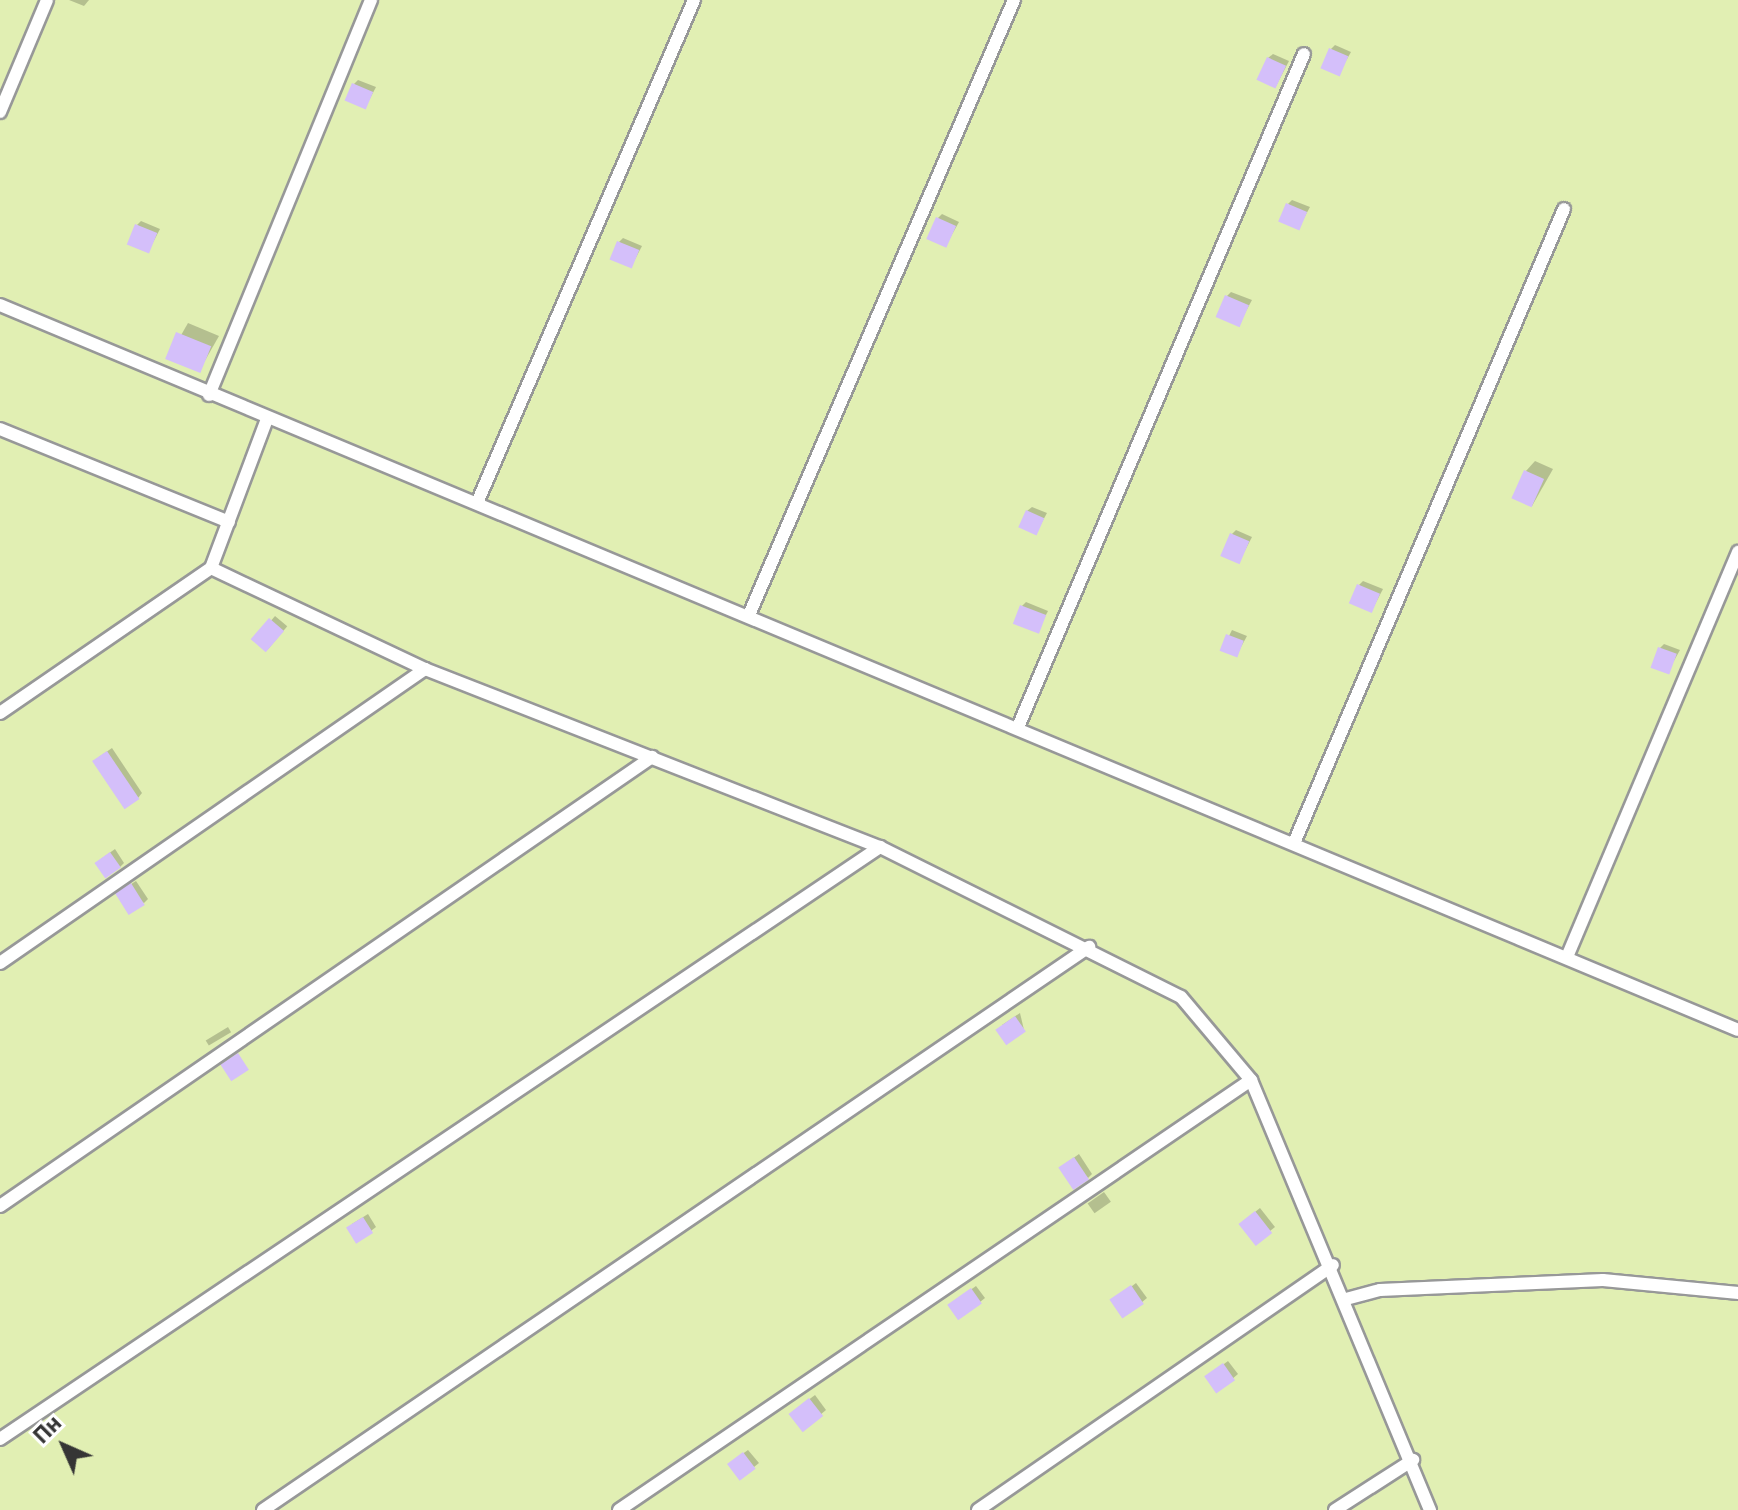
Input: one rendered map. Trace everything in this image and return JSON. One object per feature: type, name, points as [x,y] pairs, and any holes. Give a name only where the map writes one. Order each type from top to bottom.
[{"type":"lane","points":[[0,112],[47,0]]},
{"type":"lane","points":[[209,395],[371,0]]},
{"type":"lane","points":[[477,503],[694,0]]},
{"type":"lane","points":[[749,615],[1014,0]]},
{"type":"lane","points":[[1018,727],[1304,54]]},
{"type":"lane","points":[[1294,843],[1564,209]]},
{"type":"lane","points":[[0,305],[209,395],[749,615],[1738,1030]]},
{"type":"lane","points":[[0,713],[211,568],[267,419]]},
{"type":"lane","points":[[0,429],[229,522]]},
{"type":"lane","points":[[1567,957],[1738,552]]},
{"type":"lane","points":[[211,568],[425,669],[880,847],[1089,947],[1181,997],[1251,1080],[1333,1265],[1413,1460],[1430,1510]]},
{"type":"lane","points":[[0,963],[425,669]]},
{"type":"lane","points":[[0,1206],[652,757]]},
{"type":"lane","points":[[0,1439],[880,847]]},
{"type":"lane","points":[[263,1510],[1089,947]]},
{"type":"lane","points":[[619,1510],[1251,1080]]},
{"type":"lane","points":[[978,1510],[1333,1265]]},
{"type":"lane","points":[[1346,1299],[1380,1290],[1603,1280],[1738,1293]]},
{"type":"lane","points":[[1335,1510],[1413,1460]]},
{"type":"green space","points":[[0,0],[1738,0],[1738,1510],[0,1510]]},
{"type":"building","points":[[1329,48],[1348,56],[1340,76],[1320,68]]},
{"type":"building","points":[[1267,57],[1286,66],[1275,89],[1256,80]]},
{"type":"building","points":[[352,83],[373,92],[366,109],[345,100]]},
{"type":"building","points":[[1286,203],[1307,212],[1299,230],[1278,221]]},
{"type":"building","points":[[936,217],[956,226],[946,248],[926,239]]},
{"type":"building","points":[[135,224],[157,233],[149,253],[127,244]]},
{"type":"building","points":[[617,241],[639,250],[632,269],[610,260]]},
{"type":"building","points":[[1225,295],[1249,305],[1240,327],[1216,317]]},
{"type":"building","points":[[176,332],[211,346],[200,373],[165,359]]},
{"type":"building","points":[[1524,470],[1544,479],[1531,507],[1511,498]]},
{"type":"building","points":[[1026,510],[1044,518],[1037,535],[1018,527]]},
{"type":"building","points":[[1230,533],[1249,541],[1240,564],[1220,556]]},
{"type":"building","points":[[1357,584],[1380,594],[1372,613],[1349,603]]},
{"type":"building","points":[[1020,605],[1046,615],[1039,634],[1013,624]]},
{"type":"building","points":[[269,618],[284,631],[266,652],[251,639]]},
{"type":"building","points":[[1226,634],[1244,641],[1237,658],[1220,651]]},
{"type":"building","points":[[1658,647],[1677,654],[1669,675],[1650,668]]},
{"type":"building","points":[[107,751],[139,799],[125,809],[92,761]]},
{"type":"building","points":[[110,852],[121,868],[105,878],[94,863]]},
{"type":"building","points":[[131,883],[145,905],[129,915],[115,893]]},
{"type":"building","points":[[1015,1016],[1026,1032],[1006,1045],[995,1030]]},
{"type":"building","points":[[238,1053],[249,1070],[231,1081],[220,1064]]},
{"type":"building","points":[[1074,1157],[1089,1179],[1073,1190],[1058,1168]]},
{"type":"building","points":[[1255,1211],[1272,1233],[1256,1246],[1238,1224]]},
{"type":"building","points":[[363,1217],[373,1233],[356,1244],[346,1228]]},
{"type":"building","points":[[1131,1285],[1144,1304],[1122,1319],[1109,1300]]},
{"type":"building","points":[[971,1288],[982,1304],[958,1320],[947,1305]]},
{"type":"building","points":[[1223,1363],[1235,1380],[1216,1393],[1204,1376]]},
{"type":"building","points":[[809,1398],[823,1416],[803,1432],[789,1414]]},
{"type":"building","points":[[743,1452],[756,1469],[740,1481],[727,1464]]}]
